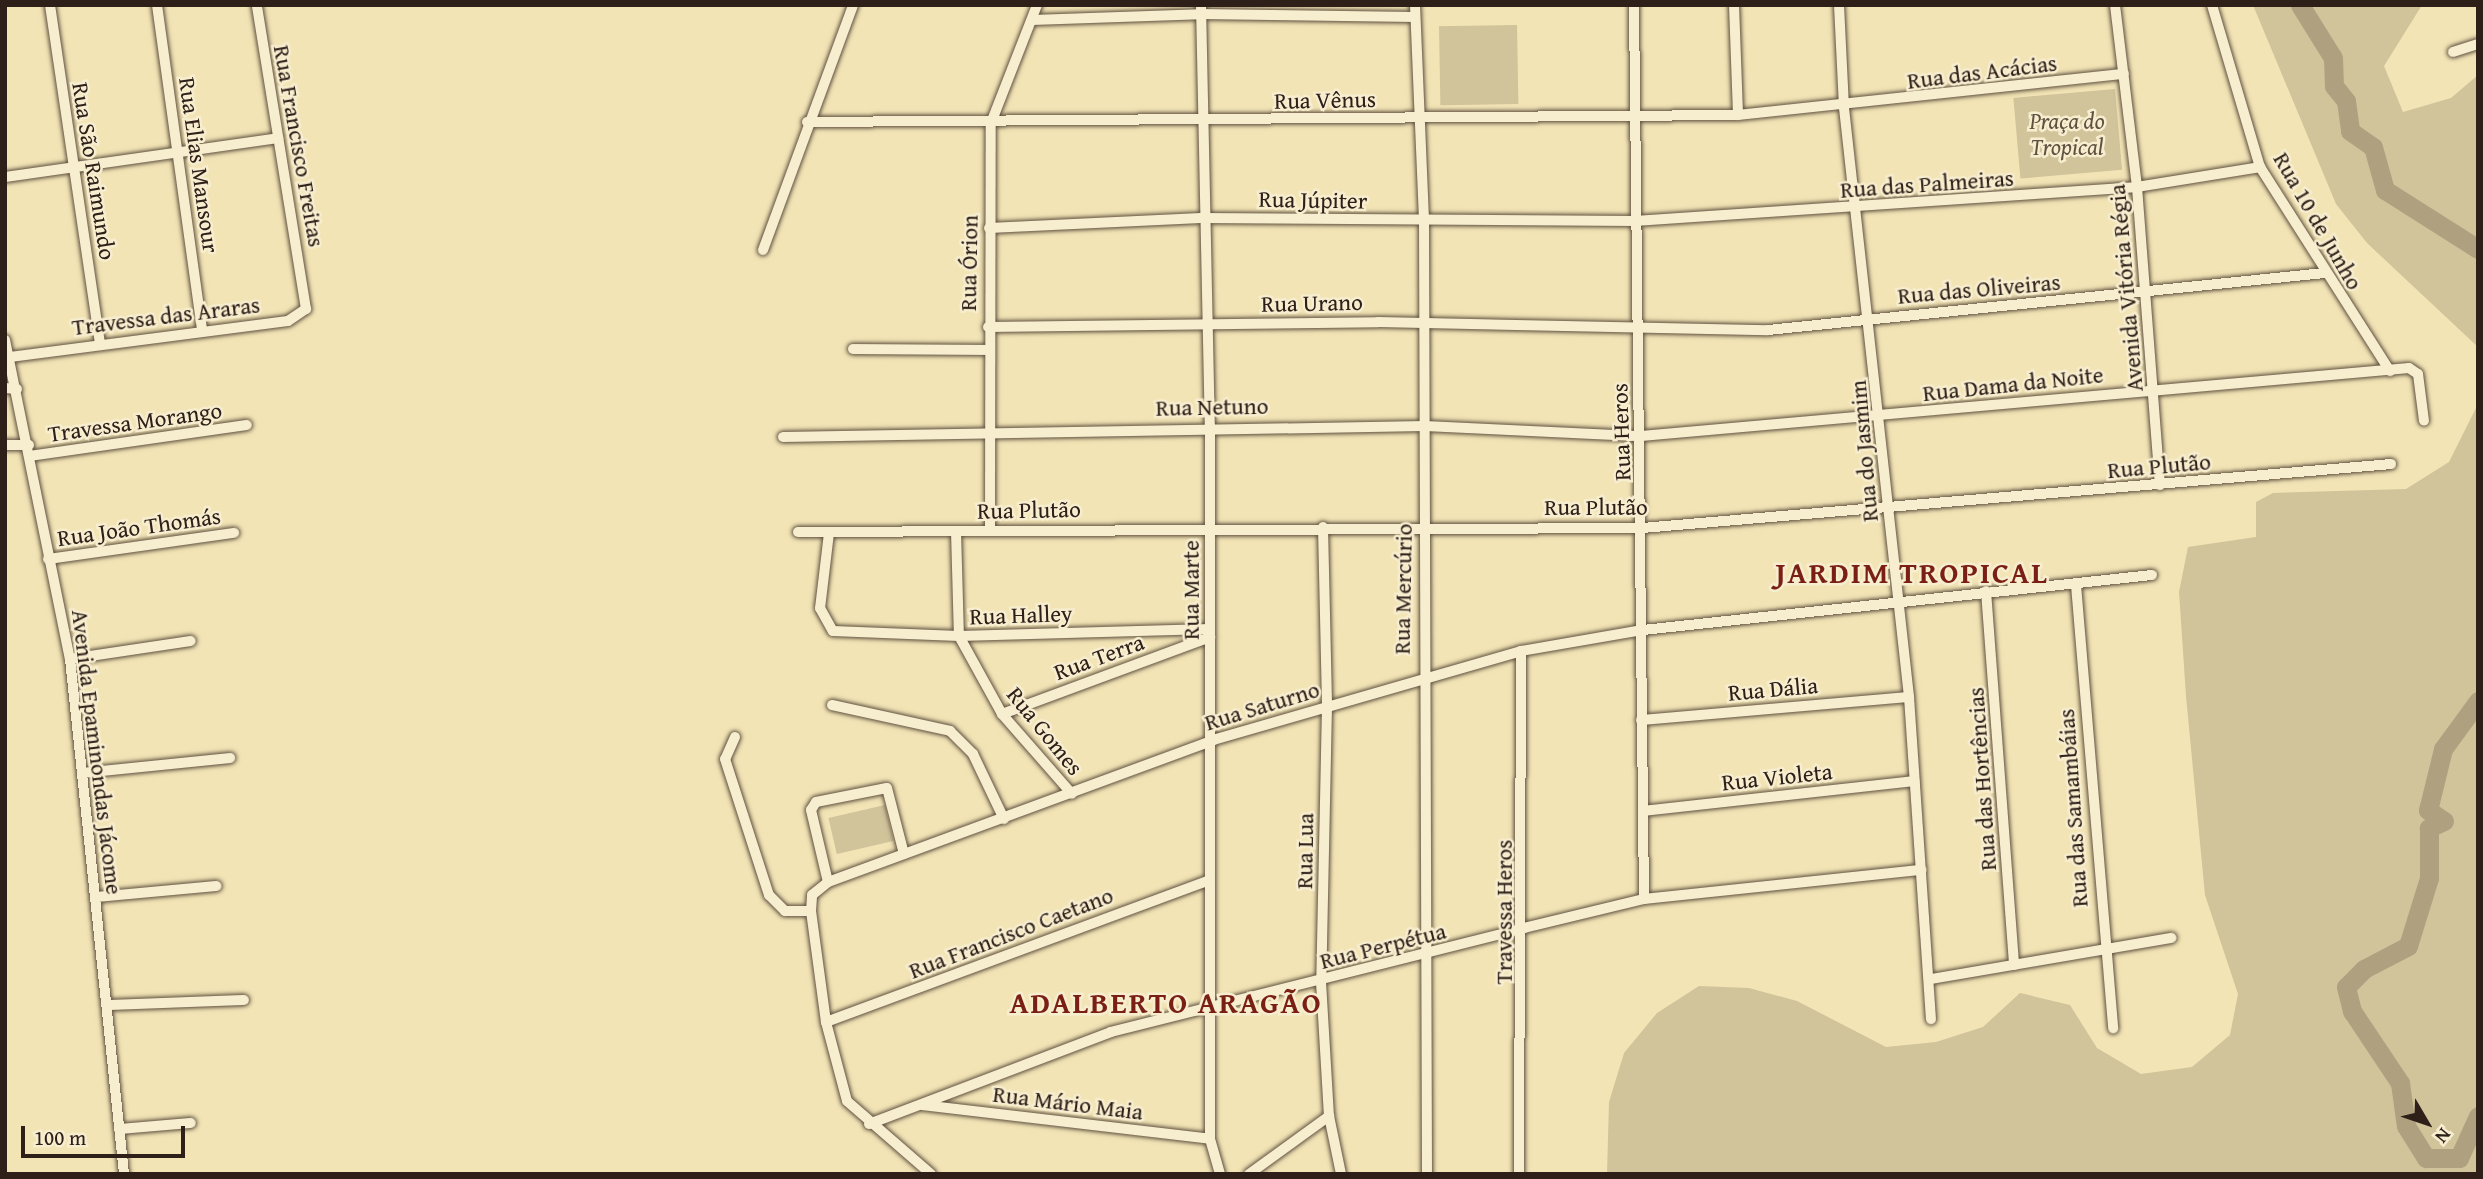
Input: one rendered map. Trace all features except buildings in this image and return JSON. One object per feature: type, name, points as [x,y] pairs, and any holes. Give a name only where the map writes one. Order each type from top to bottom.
[{"type":"street","name":"Rua São Raimundo","points":[[50,5],[100,342]]},
{"type":"street","name":"Rua Elias Mansour","points":[[157,5],[202,329]]},
{"type":"street","name":"Rua Francisco Freitas","points":[[257,5],[306,293]]},
{"type":"street","points":[[763,250],[807,122],[853,5]]},
{"type":"street","name":"Rua Órion","points":[[990,529],[988,327],[991,123],[1037,5]]},
{"type":"street","name":"Rua Mercúrio","points":[[1415,5],[1424,220],[1425,426],[1421,676],[1427,956],[1427,1174]]},
{"type":"street","name":"Rua Heros","points":[[1634,5],[1642,528],[1644,899]]},
{"type":"street","points":[[1734,5],[1738,115]]},
{"type":"street","name":"Rua do Jasmim","points":[[1839,5],[1844,108],[1871,318],[1887,507],[1909,697],[1931,979],[1931,1020]]},
{"type":"street","name":"Avenida Vitória Régia","points":[[2115,5],[2137,187],[2142,293],[2160,485]]},
{"type":"street","name":"Rua 10 de Junho","points":[[2212,5],[2260,167],[2324,273],[2390,371]]},
{"type":"street","points":[[1032,20],[1201,9],[1415,17]]},
{"type":"street","name":"Rua Marte","points":[[1201,9],[1204,122],[1201,218],[1210,426],[1213,740],[1210,1139],[1220,1174]]},
{"type":"street","points":[[2453,52],[2478,44]]},
{"type":"street","name":"Rua das Acácias","points":[[1844,108],[2124,74]]},
{"type":"street","name":"Rua Vênus","points":[[807,122],[1204,122],[1421,117],[1636,117],[1738,115],[1844,108]]},
{"type":"street","points":[[5,177],[278,138]]},
{"type":"street","name":"Rua das Palmeiras","points":[[1636,221],[1856,210],[2137,187],[2260,167]]},
{"type":"street","name":"Rua Júpiter","points":[[989,228],[1201,218],[1636,221]]},
{"type":"street","name":"Rua das Oliveiras","points":[[1637,330],[1768,330],[2324,273]]},
{"type":"street","name":"Travessa das Araras","points":[[10,357],[100,342],[288,321],[306,309],[306,293]]},
{"type":"street","name":"Rua Urano","points":[[988,327],[1423,323],[1637,330]]},
{"type":"street","name":"Avenida Epaminondas Jácome","points":[[5,340],[17,388],[48,559],[70,659],[124,1174]]},
{"type":"street","points":[[853,349],[989,350]]},
{"type":"street","points":[[2390,371],[2418,374],[2424,421]]},
{"type":"street","name":"Rua Dama da Noite","points":[[1640,436],[2390,371]]},
{"type":"street","points":[[5,388],[17,388]]},
{"type":"street","name":"Travessa Morango","points":[[5,445],[29,451],[247,425]]},
{"type":"street","name":"Rua Netuno","points":[[783,437],[1210,426],[1425,426],[1640,436]]},
{"type":"street","name":"Rua Plutão","points":[[798,532],[1423,524],[1642,528],[2391,464]]},
{"type":"street","name":"Rua Lua","points":[[1323,527],[1327,706],[1321,982],[1329,1116],[1341,1174]]},
{"type":"street","name":"Rua Gomes","points":[[956,531],[959,636],[1002,714],[1072,794]]},
{"type":"street","name":"Rua João Thomás","points":[[48,559],[234,533]]},
{"type":"street","name":"Rua Halley","points":[[829,533],[820,608],[833,631],[959,636],[1210,633]]},
{"type":"street","name":"Rua Saturno","points":[[811,912],[812,895],[828,882],[1213,740],[1421,676],[1521,650],[1643,630],[2152,575]]},
{"type":"street","name":"Rua das Samambáias","points":[[2076,585],[2102,949],[2113,1028]]},
{"type":"street","name":"Rua das Hortências","points":[[1986,591],[2014,965]]},
{"type":"street","name":"Rua Terra","points":[[1002,714],[1210,633]]},
{"type":"street","points":[[70,659],[191,641]]},
{"type":"street","name":"Travessa Heros","points":[[1519,1174],[1524,928],[1521,650]]},
{"type":"street","name":"Rua Dália","points":[[1641,720],[1909,697]]},
{"type":"street","points":[[832,705],[950,731],[973,754],[1004,819]]},
{"type":"street","points":[[735,737],[725,759],[769,895],[785,911],[811,912],[826,1022],[848,1101],[869,1124],[931,1174]]},
{"type":"street","points":[[82,774],[230,758]]},
{"type":"street","name":"Rua Violeta","points":[[1643,811],[1914,781]]},
{"type":"street","points":[[828,882],[811,807],[816,802],[887,788],[904,854]]},
{"type":"street","name":"Rua Perpétua","points":[[869,1124],[1055,1051],[1209,1008],[1427,956],[1524,928],[1644,899],[1921,870]]},
{"type":"street","name":"Rua Francisco Caetano","points":[[826,1022],[1210,880]]},
{"type":"street","points":[[96,897],[216,886]]},
{"type":"street","points":[[1931,979],[2172,938]]},
{"type":"street","points":[[108,1005],[244,1000]]},
{"type":"street","name":"Rua Mário Maia","points":[[921,1105],[1210,1139]]},
{"type":"street","points":[[1249,1174],[1329,1116]]},
{"type":"street","points":[[119,1129],[191,1123]]},
{"type":"green space","points":[[2253,5],[2422,5],[2384,66],[2403,112],[2451,98],[2478,75],[2478,347],[2367,243],[2336,204]]},
{"type":"green space","points":[[1517,25],[1518,104],[1440,105],[1439,26]]},
{"type":"green space","name":"Praça do Tropical","points":[[2115,89],[2122,170],[2020,179],[2013,98]]},
{"type":"green space","points":[[2478,404],[2478,1174],[1607,1174],[1609,1102],[1624,1053],[1657,1013],[1699,986],[1749,988],[1797,1001],[1886,1047],[1936,1042],[1983,1027],[2020,993],[2070,1005],[2097,1048],[2141,1074],[2192,1067],[2230,1035],[2238,994],[2205,895],[2186,696],[2179,592],[2188,547],[2256,537],[2256,502],[2273,493],[2406,489],[2449,462]]},
{"type":"green space","points":[[885,805],[893,841],[837,854],[828,818]]},
{"type":"waterway","points":[[2300,5],[2333,58],[2334,86],[2346,101],[2350,131],[2373,147],[2385,190],[2478,249]]},
{"type":"waterway","points":[[2478,701],[2443,749],[2428,810],[2444,821],[2429,828],[2429,878],[2408,946],[2364,969],[2346,987],[2352,1011],[2400,1083],[2406,1126],[2426,1158],[2459,1158],[2478,1116]]},
{"type":"district","name":"JARDIM TROPICAL","points":[[1912,572]]},
{"type":"district","name":"ADALBERTO ARAGÃO","points":[[1166,1002]]}]
